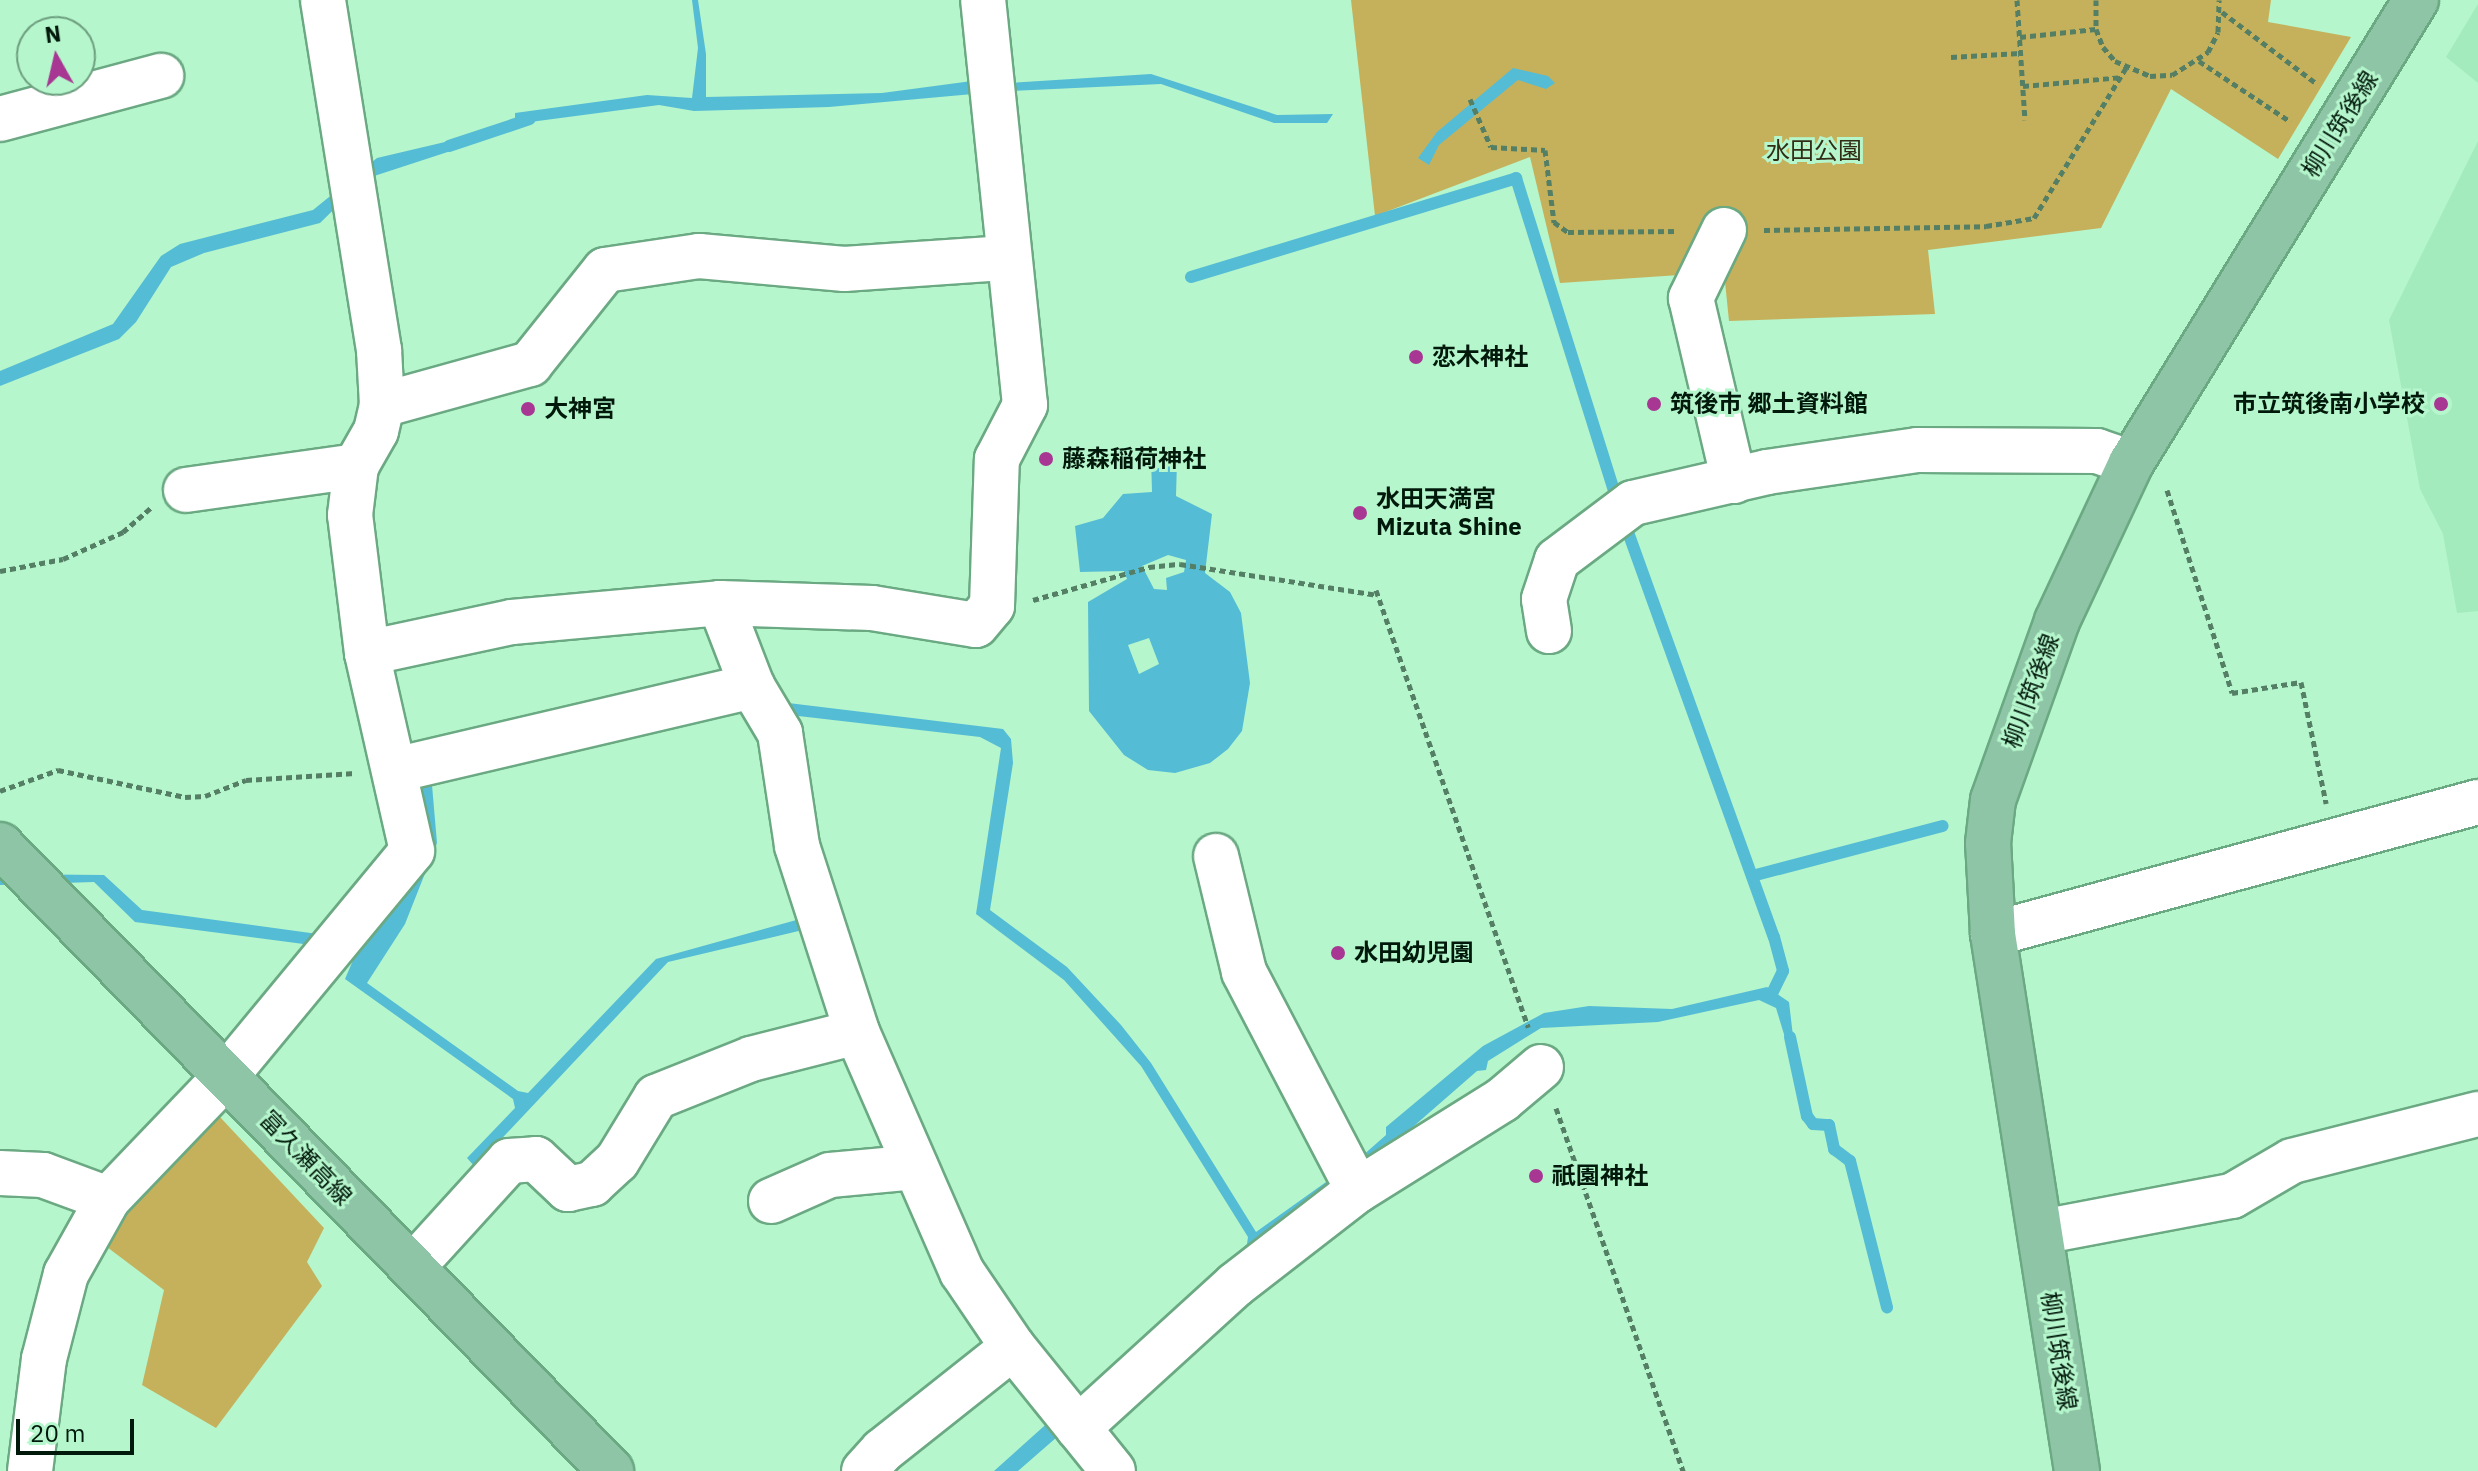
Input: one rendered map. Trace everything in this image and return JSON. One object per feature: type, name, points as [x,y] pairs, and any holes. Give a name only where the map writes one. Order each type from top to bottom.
[{"type":"main road","name":"柳川筑後線","points":[[2077,1471],[1993,934],[1988,843],[1993,800],[2057,621],[2148,473],[2326,146],[2416,0]]},
{"type":"main road","name":"富久瀬高線","points":[[0,845],[611,1471]]},
{"type":"street","points":[[30,1471],[44,1359],[66,1274],[108,1199],[226,1076],[412,851],[367,653],[350,515],[356,466],[376,431],[382,405],[379,350],[323,0]]},
{"type":"street","points":[[367,653],[512,622],[720,603],[872,608],[976,625],[992,606],[997,459],[1025,405],[1007,258],[983,0]]},
{"type":"street","points":[[0,119],[161,76]]},
{"type":"street","points":[[1724,230],[1691,298],[1734,481]]},
{"type":"street","points":[[382,405],[530,364],[605,270],[699,256],[844,269],[1007,258]]},
{"type":"street","points":[[1549,631],[1544,599],[1557,560],[1633,503],[1734,481],[1917,450],[2097,451],[2148,473]]},
{"type":"street","points":[[186,490],[356,466]]},
{"type":"street","points":[[720,603],[752,686],[780,733],[797,846],[857,1032],[962,1272],[1013,1347],[1113,1471]]},
{"type":"street","points":[[395,770],[752,686]]},
{"type":"street","points":[[1993,934],[2478,802]]},
{"type":"street","points":[[1216,856],[1244,972],[1358,1190]]},
{"type":"street","points":[[428,1250],[509,1161],[536,1159],[568,1189],[592,1184],[617,1161],[656,1097],[751,1059],[857,1032]]},
{"type":"street","points":[[1078,1428],[1235,1285],[1358,1190],[1502,1100],[1541,1067]]},
{"type":"street","points":[[2041,1232],[2232,1196],[2292,1161],[2478,1114]]},
{"type":"street","points":[[771,1201],[830,1175],[916,1167]]},
{"type":"street","points":[[0,1173],[43,1175],[108,1199]]},
{"type":"street","points":[[864,1471],[882,1451],[1013,1347]]},
{"type":"path","points":[[2017,0],[2025,120]]},
{"type":"path","points":[[2096,0],[2096,29],[2103,47],[2126,68],[2150,76],[2172,75],[2199,61],[2218,32],[2219,0]]},
{"type":"path","points":[[2221,11],[2323,88]]},
{"type":"path","points":[[2020,37],[2096,29]]},
{"type":"path","points":[[1951,57],[2020,53]]},
{"type":"path","points":[[2199,61],[2326,146]]},
{"type":"path","points":[[1470,99],[1491,147],[1545,150],[1554,222],[1568,232],[1986,226],[2034,218],[2126,68]]},
{"type":"path","points":[[2023,86],[2121,77]]},
{"type":"path","points":[[2148,473],[2232,693],[2301,682],[2333,840]]},
{"type":"path","points":[[0,571],[87,548],[123,532],[169,494],[186,490]]},
{"type":"path","points":[[992,606],[1020,604],[1149,567],[1180,564],[1378,595]]},
{"type":"path","points":[[0,791],[58,770],[185,797],[205,796],[246,780],[395,770]]},
{"type":"shaded area","points":[[2478,4],[2478,83],[2446,57]]},
{"type":"shaded area","name":"市立筑後南小学校","points":[[2478,141],[2478,611],[2457,613],[2443,534],[2420,489],[2389,320]]},
{"type":"green space","name":"水田公園","points":[[1351,0],[2271,0],[2268,22],[2351,37],[2278,159],[2171,89],[2101,228],[1928,250],[1935,314],[1729,321],[1724,272],[1560,283],[1530,157],[1375,216]]},
{"type":"green space","points":[[219,1116],[324,1228],[307,1262],[322,1286],[216,1428],[142,1385],[164,1290],[103,1244],[136,1193]]},
{"type":"water","points":[[692,0],[698,0],[706,54],[706,97],[882,93],[972,81],[973,94],[829,107],[694,111],[659,105],[515,124],[515,113],[647,95],[692,98],[698,48]]},
{"type":"water","points":[[1513,68],[1548,76],[1555,83],[1546,89],[1518,80],[1439,145],[1429,165],[1418,158],[1437,132]]},
{"type":"water","points":[[1151,74],[1277,115],[1333,114],[1327,123],[1274,123],[1161,84],[1010,91],[1009,83]]},
{"type":"water","points":[[462,138],[466,146],[365,179],[320,223],[204,253],[171,267],[136,322],[119,339],[0,386],[0,371],[113,324],[161,256],[180,244],[313,210],[377,158]]},
{"type":"water","points":[[1151,457],[1177,462],[1176,496],[1212,514],[1205,573],[1230,592],[1241,613],[1250,683],[1242,731],[1228,749],[1210,763],[1175,773],[1148,770],[1124,755],[1089,711],[1088,602],[1127,579],[1124,571],[1080,572],[1075,526],[1103,518],[1123,494],[1152,492]],"holes":[[[1168,555],[1186,560],[1184,572],[1166,578],[1167,590],[1154,589],[1142,566]],[[1149,638],[1159,664],[1139,674],[1128,645]]]},
{"type":"water","points":[[780,702],[1003,729],[1011,739],[1013,763],[990,910],[1067,967],[1121,1025],[1151,1063],[1256,1232],[1361,1157],[1386,1135],[1386,1127],[1483,1046],[1544,1013],[1589,1006],[1672,1009],[1767,987],[1789,1002],[1795,1053],[1790,1054],[1776,1008],[1759,1000],[1658,1022],[1541,1028],[1488,1061],[1486,1070],[1477,1071],[1018,1471],[994,1471],[1247,1244],[1248,1237],[1141,1066],[1064,980],[976,914],[1001,748],[980,737],[781,714]]},
{"type":"water","points":[[469,771],[432,785],[437,843],[405,924],[367,983],[518,1091],[528,1093],[656,959],[800,919],[807,929],[668,962],[475,1167],[467,1158],[515,1108],[513,1099],[345,979],[357,951],[135,922],[94,882],[0,885],[0,874],[104,875],[142,910],[369,941],[411,883],[419,787]]},
{"type":"waterway","points":[[449,146],[530,119]]},
{"type":"waterway","points":[[1191,277],[1516,178],[1618,503]]},
{"type":"waterway","points":[[1624,521],[1774,937],[1783,971],[1771,996]]},
{"type":"waterway","points":[[1752,876],[1943,826]]},
{"type":"waterway","points":[[1790,1037],[1807,1116],[1813,1124],[1829,1125],[1834,1149],[1850,1161],[1887,1307]]},
{"type":"place","name":"恋木神社","points":[[1416,357]]},
{"type":"place","name":"筑後市 郷土資料館","points":[[1654,404]]},
{"type":"place","name":"市立筑後南小学校","points":[[2441,404]]},
{"type":"place","name":"大神宮","points":[[528,409]]},
{"type":"place","name":"藤森稲荷神社","points":[[1046,459]]},
{"type":"place","name":"水田天満宮 Mizuta Shine","points":[[1360,513]]},
{"type":"place","name":"水田幼児園","points":[[1338,953]]},
{"type":"place","name":"祇園神社","points":[[1536,1176]]}]
